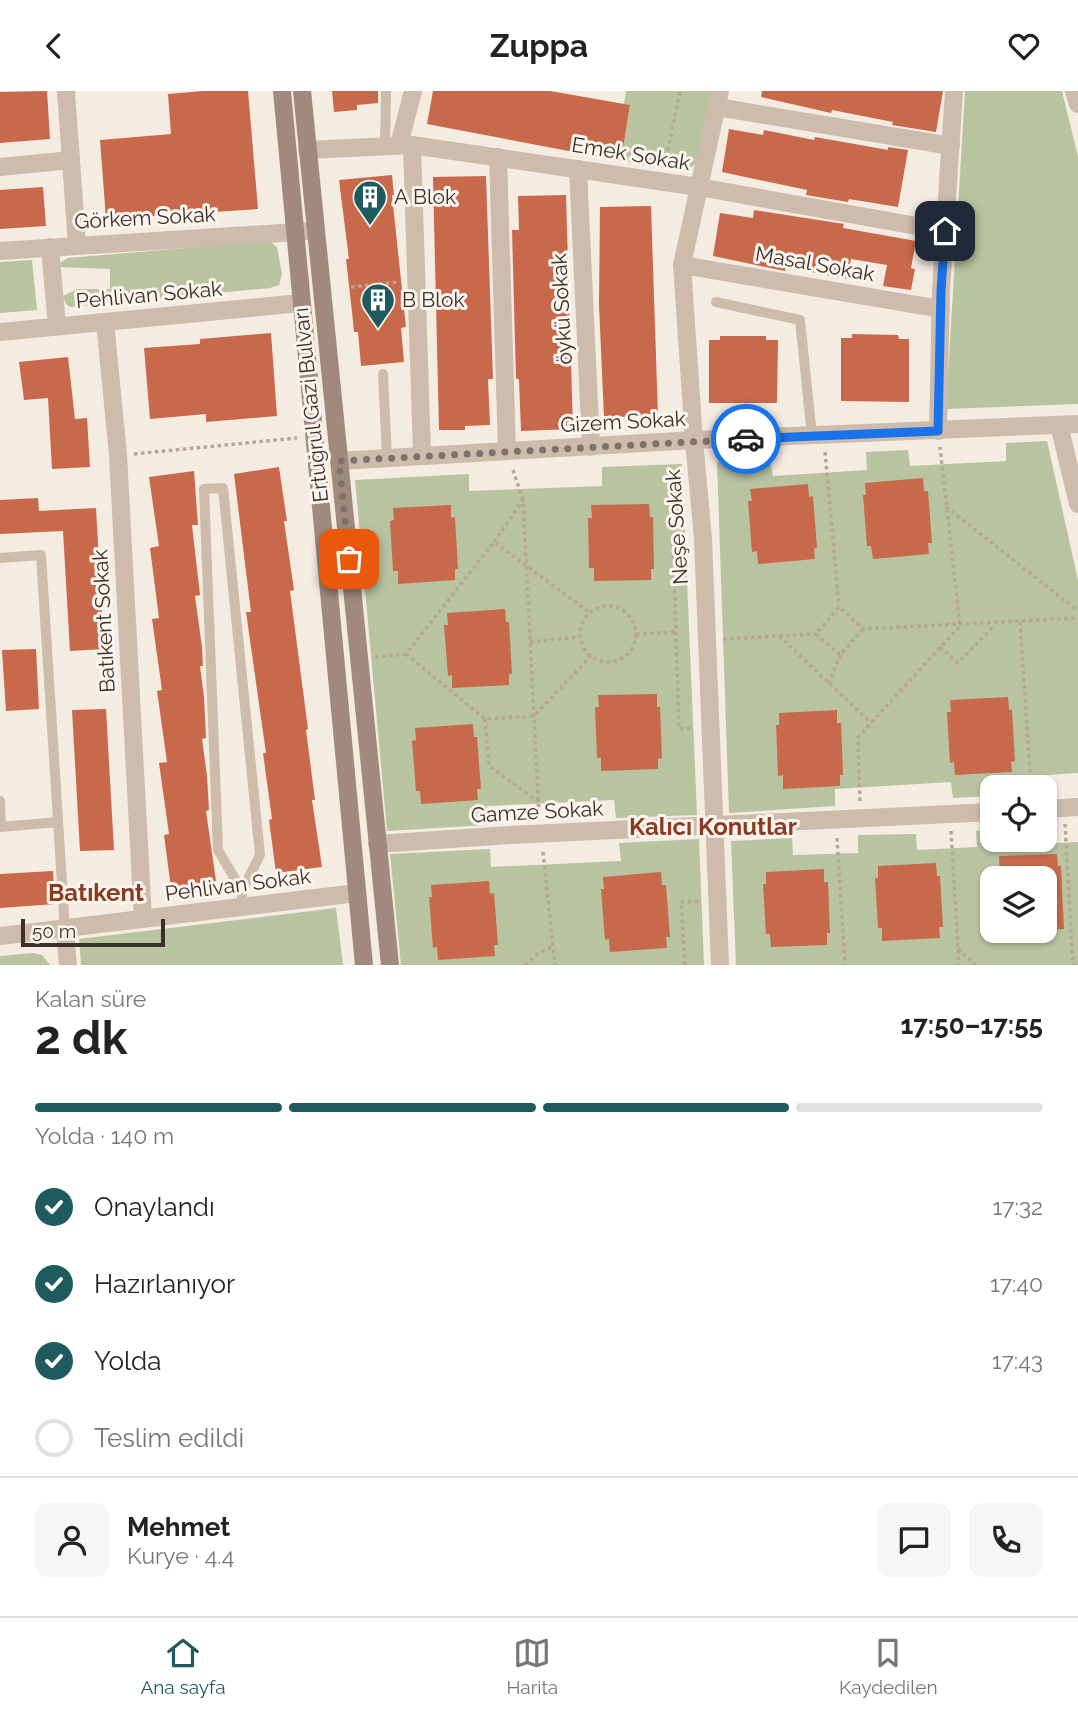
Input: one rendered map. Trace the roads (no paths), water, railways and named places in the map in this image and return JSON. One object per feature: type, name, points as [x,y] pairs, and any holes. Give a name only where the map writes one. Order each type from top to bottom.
[{"type":"main road","name":"Ertuğrul Gazi Bulvarı","points":[[282,91],[364,965]]},
{"type":"main road","name":"Ertuğrul Gazi Bulvarı","points":[[302,91],[390,965]]},
{"type":"street","points":[[66,91],[77,245]]},
{"type":"street","points":[[412,91],[399,145],[416,281],[422,456]]},
{"type":"street","points":[[938,431],[941,309],[954,91]]},
{"type":"street","points":[[1074,91],[1078,104]]},
{"type":"street","points":[[719,99],[951,146]]},
{"type":"street","name":"Neşe Sokak","points":[[719,99],[682,265],[703,539],[720,965]]},
{"type":"street","name":"Emek Sokak","points":[[307,149],[399,145],[498,157],[699,187],[945,231]]},
{"type":"street","points":[[498,157],[507,451]]},
{"type":"street","points":[[0,167],[71,160]]},
{"type":"street","name":"öykü Sokak","points":[[578,169],[591,447]]},
{"type":"street","name":"Görkem Sokak","points":[[0,251],[316,230]]},
{"type":"street","points":[[50,247],[57,326]]},
{"type":"street","name":"Masal Sokak","points":[[682,265],[941,309]]},
{"type":"street","name":"Pehlivan Sokak","points":[[0,332],[301,303]]},
{"type":"street","name":"Batıkent Sokak","points":[[105,321],[118,455],[143,919]]},
{"type":"street","name":"Gizem Sokak","points":[[339,461],[694,440],[1078,424]]},
{"type":"street","points":[[1059,425],[1078,504]]},
{"type":"street","name":"Gamze Sokak","points":[[377,844],[980,813]]},
{"type":"street","name":"Pehlivan Sokak","points":[[0,936],[143,919],[242,899],[357,894]]},
{"type":"street","points":[[65,930],[68,965]]},
{"type":"lane","points":[[386,91],[399,145]]},
{"type":"lane","points":[[716,302],[800,320],[818,436]]},
{"type":"lane","points":[[383,374],[387,458]]},
{"type":"lane","points":[[223,488],[260,855],[242,899],[218,849],[204,489],[223,488]]},
{"type":"lane","points":[[0,558],[41,555],[65,930]]},
{"type":"lane","points":[[0,801],[1,827],[58,822]]},
{"type":"place","name":"A Blok","points":[[370,227]]},
{"type":"place","name":"B Blok","points":[[378,330]]},
{"type":"district","name":"Kalıcı Konutlar","points":[[713,827]]},
{"type":"district","name":"Batıkent","points":[[96,893]]}]
